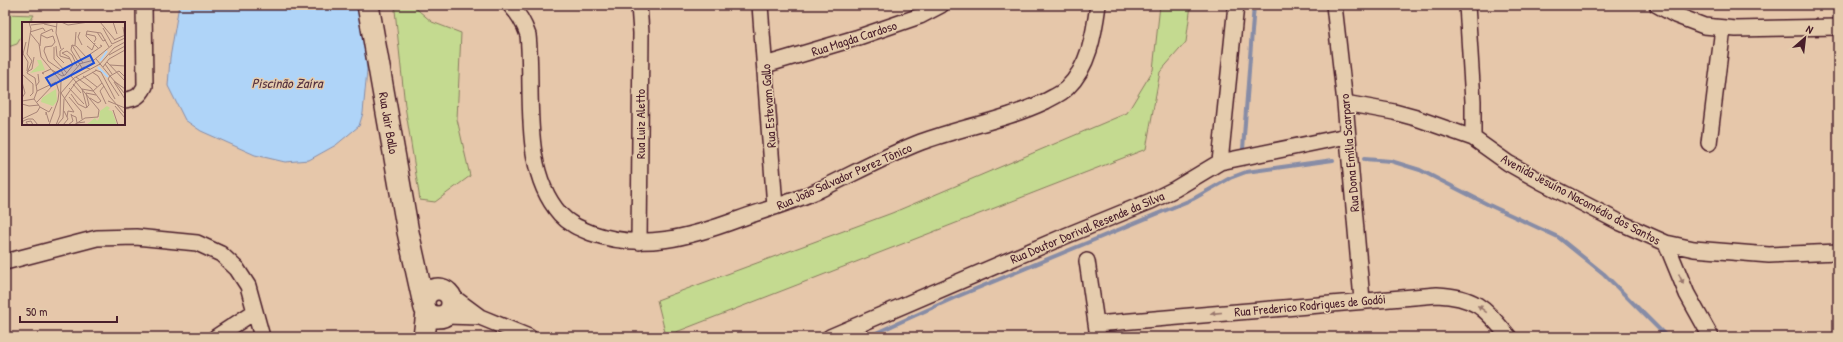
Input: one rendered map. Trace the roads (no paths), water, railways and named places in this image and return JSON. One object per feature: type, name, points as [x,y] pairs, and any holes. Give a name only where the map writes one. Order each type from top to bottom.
[{"type":"main road","name":"Rua Jair Ballo","points":[[368,5],[410,241],[437,310]]},
{"type":"main road","points":[[425,337],[437,310]]},
{"type":"street","points":[[125,100],[134,99],[142,92],[145,86],[144,5]]},
{"type":"street","name":"Rua João Salvador Perez Tônico","points":[[510,5],[525,25],[528,35],[534,157],[540,179],[550,199],[560,214],[574,226],[618,240],[640,242],[659,241],[703,232],[775,207],[814,192],[921,142],[1028,109],[1055,96],[1066,89],[1084,64],[1093,36],[1098,5]]},
{"type":"street","name":"Rua Luiz Aletto","points":[[639,5],[641,33],[640,242]]},
{"type":"street","name":"Rua Estevam Gallo","points":[[760,5],[775,207]]},
{"type":"street","name":"Rua Magda Cardoso","points":[[765,65],[856,38],[920,16],[941,5]]},
{"type":"street","points":[[1220,162],[1236,5]]},
{"type":"street","name":"Rua Dona Emília Scarparo","points":[[1334,5],[1345,103],[1362,300]]},
{"type":"street","points":[[1467,5],[1473,101],[1473,138]]},
{"type":"street","points":[[1657,5],[1675,15],[1704,26],[1723,28],[1804,29],[1838,27]]},
{"type":"street","points":[[1709,143],[1723,28]]},
{"type":"street","name":"Avenida Jesuíno Nacomédio dos Santos","points":[[1345,103],[1394,112],[1416,118],[1473,138],[1508,163],[1540,181],[1621,223],[1666,243],[1694,249],[1769,255],[1838,252]]},
{"type":"street","name":"Rua Doutor Dorival Resende da Silva","points":[[830,337],[1151,201],[1176,189],[1220,162],[1347,136]]},
{"type":"street","points":[[5,262],[97,238],[136,237],[197,243],[221,254],[237,269],[248,286],[262,337]]},
{"type":"street","points":[[1666,243],[1687,294],[1712,337]]},
{"type":"street","points":[[1087,261],[1097,330]]},
{"type":"street","name":"Rua Frederico Rodrigues de Godói","points":[[1097,330],[1362,300],[1438,295],[1456,296],[1473,301],[1487,311],[1509,337]]},
{"type":"street","points":[[437,310],[480,317],[529,337]]},
{"type":"street","points":[[437,310],[480,317]]},
{"type":"street","points":[[216,337],[254,312]]},
{"type":"water","name":"Piscinão Zaíra","points":[[179,5],[359,5],[367,70],[363,113],[359,126],[336,145],[309,160],[285,162],[255,155],[201,131],[185,120],[168,86],[170,58]]},
{"type":"waterway","points":[[1243,149],[1254,5]]},
{"type":"waterway","points":[[1364,159],[1391,161],[1420,170],[1489,205],[1558,237],[1604,274],[1667,337]]},
{"type":"waterway","points":[[867,337],[956,297],[1193,199],[1230,178],[1246,172],[1333,160]]}]
